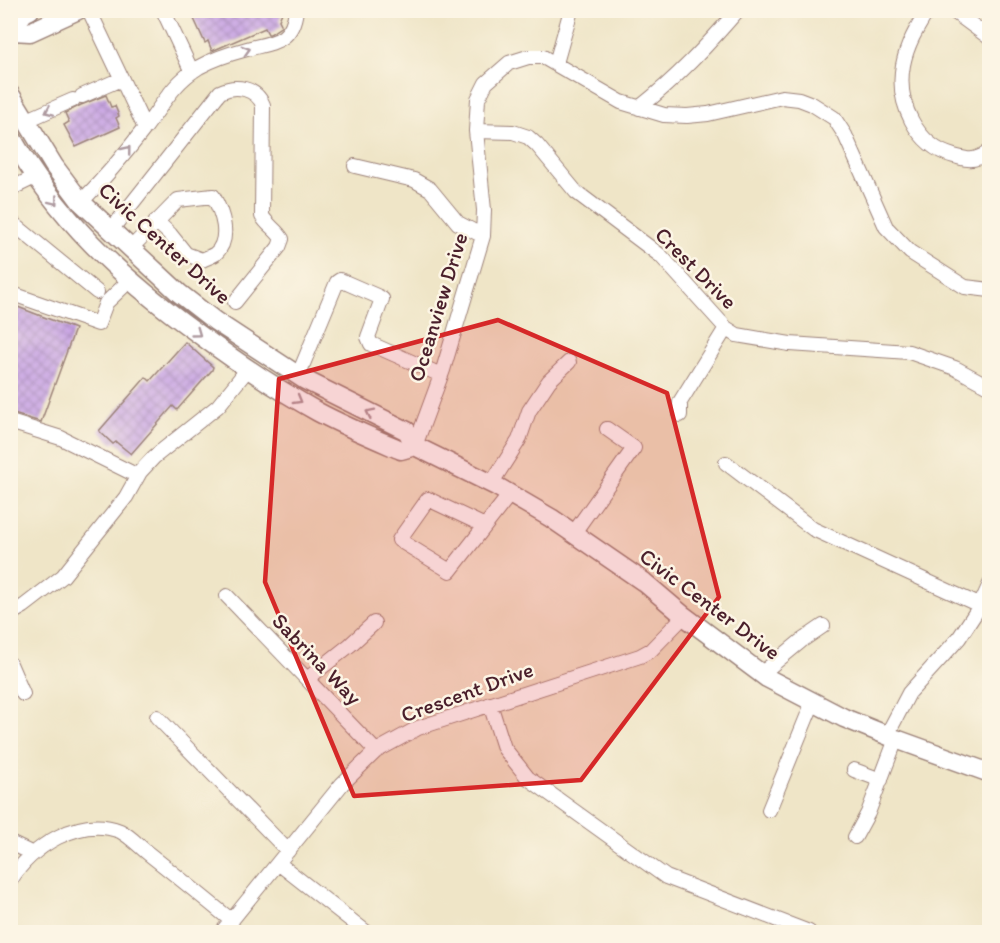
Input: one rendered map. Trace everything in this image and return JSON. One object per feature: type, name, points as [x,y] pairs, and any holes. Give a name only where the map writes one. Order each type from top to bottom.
[{"type":"main road","points":[[11,31],[30,10]]},
{"type":"main road","points":[[11,31],[30,32],[78,10]]},
{"type":"main road","name":"Civic Center Drive","points":[[10,94],[54,166],[81,201],[179,293],[215,321],[302,378],[407,431],[415,446],[510,494],[551,518],[644,582],[684,616],[761,674],[844,718],[990,773]]},
{"type":"main road","name":"Civic Center Drive","points":[[10,135],[35,177],[66,216],[103,257],[129,281],[247,370],[320,413],[401,450],[415,446]]},
{"type":"main road","points":[[247,370],[261,364],[268,365],[289,378],[302,378]]},
{"type":"street","points":[[89,10],[145,128]]},
{"type":"street","points":[[164,10],[192,72]]},
{"type":"street","points":[[81,201],[99,184],[145,128],[175,84],[201,66],[247,49],[268,45],[287,35],[294,24],[296,10]]},
{"type":"street","points":[[556,63],[571,10]]},
{"type":"street","points":[[639,108],[668,86],[738,10]]},
{"type":"street","points":[[928,10],[910,39],[903,66],[902,88],[906,112],[928,143],[940,152],[972,159],[990,152]]},
{"type":"street","points":[[952,10],[990,38]]},
{"type":"street","name":"Oceanview Drive","points":[[415,446],[441,375],[483,236],[484,210],[476,131],[478,99],[486,83],[509,63],[528,57],[543,57],[621,102],[664,115],[708,114],[782,98],[799,99],[812,104],[834,118],[845,135],[886,227],[910,252],[965,287],[990,290]]},
{"type":"street","points":[[25,121],[121,79]]},
{"type":"street","points":[[111,230],[220,92],[230,87],[253,92],[259,96],[263,105],[261,216],[282,239],[279,247],[235,302]]},
{"type":"street","name":"Crest Drive","points":[[476,131],[513,132],[528,137],[576,192],[661,256],[726,328],[737,334],[790,344],[909,352],[955,368],[990,387]]},
{"type":"street","points":[[355,166],[414,180],[430,189],[458,223],[483,236]]},
{"type":"street","points":[[10,189],[35,177]]},
{"type":"street","points":[[130,248],[156,221],[178,200],[213,196],[221,211],[224,237],[216,253],[202,260],[186,254],[156,221]]},
{"type":"street","points":[[10,221],[97,292]]},
{"type":"street","points":[[302,378],[337,282],[340,280],[381,299],[382,303],[368,337],[371,344],[441,375]]},
{"type":"street","points":[[10,293],[98,324],[105,303],[129,281]]},
{"type":"street","points":[[680,415],[680,402],[726,328]]},
{"type":"street","points":[[491,484],[519,440],[530,411],[549,381],[569,362]]},
{"type":"street","points":[[10,614],[52,586],[74,565],[154,457],[218,406],[247,370]]},
{"type":"street","points":[[10,422],[61,438],[138,476]]},
{"type":"street","points":[[573,534],[634,448],[607,429]]},
{"type":"street","points":[[726,463],[813,529],[985,608]]},
{"type":"street","points":[[485,526],[428,499],[399,540],[450,571],[510,494]]},
{"type":"street","points":[[855,837],[868,813],[881,780],[891,737],[909,693],[985,608],[990,584]]},
{"type":"street","name":"Sabrina Way","points":[[227,596],[376,751]]},
{"type":"street","name":"Crescent Drive","points":[[222,933],[342,784],[376,751],[418,728],[640,656],[651,650],[684,616]]},
{"type":"street","points":[[306,679],[374,624]]},
{"type":"street","points":[[761,674],[823,626]]},
{"type":"street","points":[[10,664],[23,694]]},
{"type":"street","points":[[769,810],[813,702]]},
{"type":"street","points":[[490,704],[504,748],[528,778],[546,791],[666,877],[809,933]]},
{"type":"street","points":[[157,717],[288,851]]},
{"type":"street","points":[[854,770],[881,780]]},
{"type":"street","points":[[10,881],[16,871],[40,847],[63,834],[96,827],[121,832],[232,921]]},
{"type":"street","points":[[10,843],[33,854]]},
{"type":"street","points":[[278,863],[366,933]]},
{"type":"highlighted area","points":[[498,320],[667,393],[719,597],[581,780],[354,796],[265,582],[279,379]]},
{"type":"building","points":[[190,10],[283,10],[279,20],[282,26],[270,34],[265,28],[212,51],[208,41],[205,43]]},
{"type":"building","points":[[106,95],[111,107],[115,106],[119,116],[116,118],[120,127],[76,147],[64,125],[69,122],[65,113]]},
{"type":"building","points":[[10,304],[75,329],[41,422],[10,413]]},
{"type":"building","points":[[185,342],[213,367],[212,370],[177,410],[173,406],[131,454],[116,442],[113,444],[99,431],[146,377],[150,381]]}]
